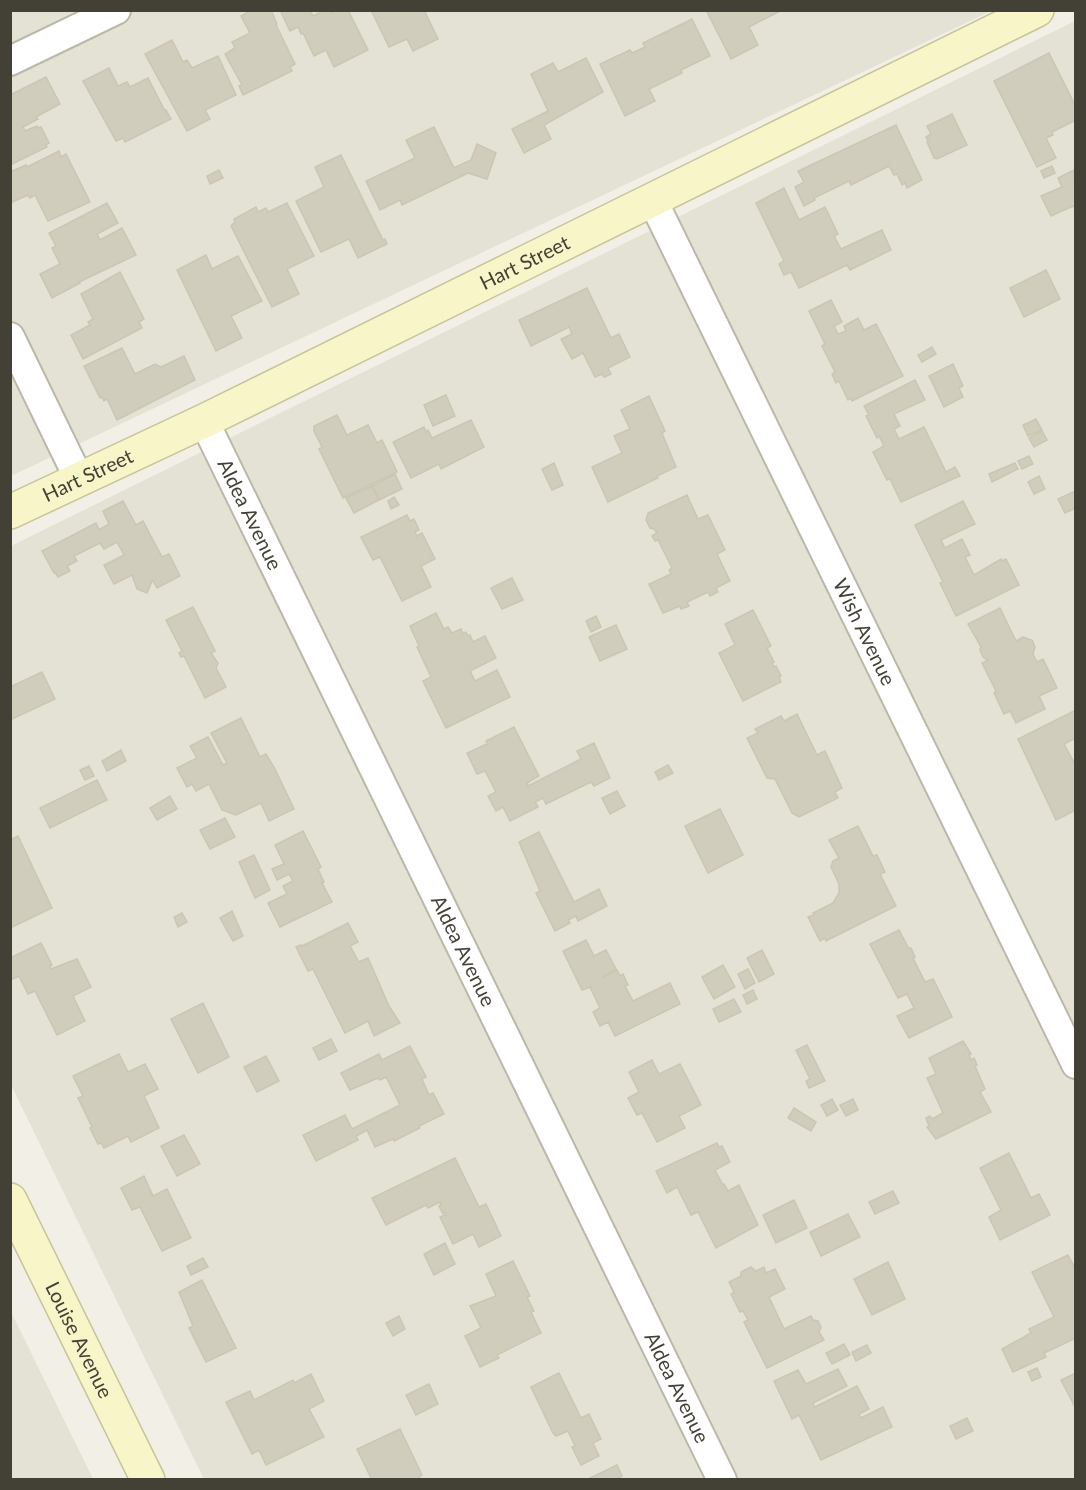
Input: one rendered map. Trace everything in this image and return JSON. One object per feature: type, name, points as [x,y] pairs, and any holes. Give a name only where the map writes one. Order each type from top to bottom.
[{"type":"street","points":[[10,61],[116,10]]},
{"type":"street","name":"Hart Street","points":[[10,512],[204,421],[1036,10]]},
{"type":"street","name":"Wish Avenue","points":[[652,201],[1076,1064]]},
{"type":"street","points":[[10,337],[79,479]]},
{"type":"street","name":"Aldea Avenue","points":[[204,421],[722,1479]]},
{"type":"street","name":"Louise Avenue","points":[[10,1200],[148,1479]]},
{"type":"shaded area","points":[[11,11],[991,11],[11,476]]},
{"type":"shaded area","points":[[1075,21],[1075,1479],[204,1479],[11,1085],[11,546]]},
{"type":"shaded area","points":[[11,1312],[93,1479],[11,1479]]},
{"type":"building","points":[[252,10],[271,10],[295,64],[290,67],[292,71],[243,95],[239,86],[242,85],[225,54],[235,48],[232,42],[250,33],[241,16]]},
{"type":"building","points":[[280,10],[310,10],[313,16],[325,10],[330,10],[331,13],[336,10],[348,10],[368,50],[334,67],[326,50],[314,56],[298,27],[290,31]]},
{"type":"building","points":[[371,10],[424,10],[438,39],[413,51],[407,39],[389,47]]},
{"type":"building","points":[[706,10],[782,10],[749,27],[758,45],[731,59]]},
{"type":"building","points":[[692,19],[710,56],[649,89],[655,101],[625,116],[600,64],[630,50],[632,53],[645,47],[643,43]]},
{"type":"building","points":[[172,40],[183,62],[187,60],[192,68],[218,56],[236,95],[205,110],[210,119],[187,131],[145,54]]},
{"type":"building","points":[[1049,53],[1076,107],[1076,120],[1052,132],[1053,135],[1046,138],[1056,158],[1037,167],[994,81]]},
{"type":"building","points":[[586,58],[603,92],[544,125],[551,139],[524,153],[512,129],[548,111],[531,74],[553,63],[558,72]]},
{"type":"building","points":[[109,68],[118,86],[127,82],[130,87],[148,78],[171,119],[125,142],[123,138],[116,141],[83,81]]},
{"type":"building","points":[[46,77],[60,104],[23,127],[25,131],[37,126],[41,127],[49,143],[47,147],[10,165],[10,95]]},
{"type":"building","points":[[952,114],[967,145],[937,159],[934,158],[927,142],[926,137],[931,134],[927,126]]},
{"type":"building","points":[[896,125],[922,180],[907,188],[905,183],[902,185],[897,174],[894,175],[889,166],[851,185],[849,181],[814,198],[815,200],[804,206],[795,187],[804,182],[798,171]]},
{"type":"building","points":[[434,127],[454,168],[471,160],[477,144],[496,153],[487,179],[468,173],[402,205],[400,200],[380,210],[366,181],[415,158],[406,140]]},
{"type":"building","points":[[59,151],[61,157],[66,154],[90,202],[48,221],[35,195],[30,198],[28,195],[10,203],[10,172],[26,165],[27,167]]},
{"type":"building","points":[[341,155],[387,244],[358,258],[349,239],[321,252],[296,201],[324,187],[315,167]]},
{"type":"building","points":[[1052,166],[1055,173],[1044,178],[1041,171]]},
{"type":"building","points":[[219,170],[223,178],[210,184],[207,176]]},
{"type":"building","points":[[1074,170],[1076,210],[1073,206],[1051,216],[1041,196],[1062,187],[1058,178]]},
{"type":"building","points":[[784,188],[799,220],[825,207],[838,234],[834,236],[841,249],[882,230],[891,250],[850,270],[847,265],[799,288],[791,272],[784,275],[779,264],[784,261],[756,203]]},
{"type":"building","points":[[107,203],[118,223],[97,234],[100,240],[122,228],[136,255],[79,282],[52,298],[40,274],[60,264],[52,248],[56,246],[49,233]]},
{"type":"building","points":[[287,203],[314,256],[287,269],[299,294],[272,307],[231,226],[235,222],[234,219],[256,207],[258,212],[266,208],[268,212]]},
{"type":"building","points":[[206,255],[212,269],[238,256],[262,301],[231,316],[242,338],[216,351],[177,270]]},
{"type":"building","points":[[1046,270],[1060,299],[1024,317],[1010,288]]},
{"type":"building","points":[[120,272],[144,319],[139,322],[142,328],[83,359],[71,335],[90,325],[88,322],[93,319],[81,294]]},
{"type":"building","points":[[587,288],[611,338],[619,334],[630,357],[608,368],[611,374],[604,377],[602,374],[595,377],[583,353],[572,359],[561,339],[572,334],[569,327],[531,346],[519,320]]},
{"type":"building","points":[[831,300],[842,322],[834,326],[838,334],[846,331],[844,326],[858,318],[864,330],[876,324],[903,376],[852,401],[851,398],[848,400],[839,381],[836,383],[832,374],[835,372],[822,346],[825,344],[809,311]]},
{"type":"building","points":[[932,347],[936,354],[922,362],[918,355]]},
{"type":"building","points":[[122,348],[135,374],[155,364],[161,367],[184,356],[195,380],[117,420],[107,399],[104,401],[102,397],[100,398],[84,366]]},
{"type":"building","points":[[953,364],[963,386],[959,388],[963,397],[944,407],[929,376]]},
{"type":"building","points":[[915,380],[925,400],[894,414],[900,426],[894,429],[899,439],[924,427],[946,472],[955,467],[960,476],[901,502],[873,452],[884,446],[879,436],[877,438],[866,416],[869,415],[864,406]]},
{"type":"building","points":[[446,395],[455,416],[433,426],[424,405]]},
{"type":"building","points":[[649,396],[665,431],[662,433],[676,467],[608,502],[592,467],[622,453],[614,436],[630,429],[621,410]]},
{"type":"building","points":[[337,415],[347,435],[368,425],[377,443],[382,440],[397,472],[343,498],[319,449],[322,447],[314,431],[314,426]]},
{"type":"building","points":[[1036,419],[1042,430],[1028,436],[1023,425]]},
{"type":"building","points":[[471,420],[484,447],[441,469],[439,464],[411,478],[393,442],[424,427],[432,438]]},
{"type":"building","points":[[1042,431],[1047,440],[1034,447],[1029,438]]},
{"type":"building","points":[[1029,456],[1033,464],[1022,469],[1018,461]]},
{"type":"building","points":[[554,463],[563,485],[552,490],[542,469]]},
{"type":"building","points":[[1015,463],[1018,469],[992,482],[989,474]]},
{"type":"building","points":[[395,474],[402,489],[379,500],[372,486]]},
{"type":"building","points":[[1039,476],[1045,489],[1034,494],[1028,482]]},
{"type":"building","points":[[372,486],[379,500],[354,513],[346,498]]},
{"type":"building","points":[[1073,492],[1076,497],[1076,508],[1065,513],[1058,499]]},
{"type":"building","points":[[687,495],[698,519],[708,515],[725,550],[717,554],[730,581],[716,588],[718,592],[710,596],[708,592],[687,602],[689,606],[681,609],[680,606],[663,613],[649,584],[671,574],[669,570],[672,568],[658,540],[655,541],[652,536],[657,533],[650,528],[646,520],[648,513]]},
{"type":"building","points":[[394,497],[399,505],[391,509],[388,501]]},
{"type":"building","points":[[123,501],[136,525],[143,521],[162,557],[169,554],[180,576],[157,588],[152,581],[147,593],[137,589],[132,575],[114,584],[104,565],[124,555],[117,542],[104,549],[100,543],[74,556],[77,561],[67,566],[70,571],[58,577],[42,551],[96,523],[99,530],[109,524],[103,511]]},
{"type":"building","points":[[963,501],[975,524],[941,540],[945,548],[962,539],[970,555],[965,557],[974,575],[1001,559],[1002,561],[1006,559],[1019,585],[956,616],[940,583],[943,582],[915,525]]},
{"type":"building","points":[[407,515],[410,521],[414,519],[419,530],[415,532],[417,536],[422,533],[435,559],[421,566],[431,587],[402,601],[380,557],[373,560],[361,537]]},
{"type":"building","points":[[512,578],[523,600],[502,609],[491,588]]},
{"type":"building","points":[[193,607],[215,651],[211,653],[218,663],[216,668],[226,687],[205,698],[184,656],[181,657],[179,653],[182,651],[166,620]]},
{"type":"building","points":[[1000,608],[1016,641],[1023,637],[1032,640],[1035,647],[1033,654],[1037,662],[1043,659],[1057,688],[1039,696],[1045,709],[1016,723],[1010,711],[1004,714],[982,663],[988,660],[983,657],[981,647],[968,624]]},
{"type":"building","points":[[753,610],[771,646],[767,648],[774,667],[776,666],[781,676],[779,677],[781,682],[743,701],[719,653],[735,645],[725,624]]},
{"type":"building","points":[[436,613],[444,629],[448,627],[452,633],[461,629],[463,634],[466,632],[468,636],[470,635],[473,642],[485,636],[496,658],[470,671],[475,681],[497,670],[510,697],[446,728],[423,681],[431,677],[410,626]]},
{"type":"building","points":[[596,616],[601,627],[591,632],[586,621]]},
{"type":"building","points":[[616,625],[627,649],[600,661],[589,637]]},
{"type":"building","points":[[42,672],[55,699],[10,720],[10,687]]},
{"type":"building","points":[[1076,710],[1076,738],[1064,744],[1076,766],[1076,810],[1056,820],[1018,739]]},
{"type":"building","points":[[797,714],[817,755],[825,751],[842,788],[835,792],[838,798],[799,817],[792,813],[775,779],[767,778],[747,738],[758,733],[755,729],[781,716],[784,721]]},
{"type":"building","points":[[241,718],[260,757],[266,754],[275,769],[294,809],[269,821],[261,803],[236,815],[222,810],[209,784],[196,791],[192,784],[187,787],[177,768],[197,758],[190,746],[208,737],[223,765],[227,763],[211,733]]},
{"type":"building","points":[[514,727],[539,776],[527,783],[528,786],[581,759],[577,751],[594,743],[610,778],[594,786],[591,782],[546,804],[543,798],[535,802],[538,807],[510,821],[503,807],[496,811],[488,796],[496,792],[485,771],[477,774],[467,753],[487,744],[486,741]]},
{"type":"building","points":[[121,750],[126,761],[107,771],[102,761]]},
{"type":"building","points":[[668,765],[673,773],[659,780],[655,772]]},
{"type":"building","points":[[89,766],[94,776],[85,780],[80,770]]},
{"type":"building","points":[[97,780],[107,800],[50,828],[40,808]]},
{"type":"building","points":[[617,791],[625,806],[610,814],[602,798]]},
{"type":"building","points":[[170,796],[177,809],[157,820],[150,808]]},
{"type":"building","points":[[720,809],[743,855],[708,873],[685,826]]},
{"type":"building","points":[[225,818],[235,837],[210,849],[200,830]]},
{"type":"building","points":[[858,826],[873,856],[877,855],[885,872],[880,874],[896,906],[826,941],[825,938],[820,941],[808,917],[833,903],[839,893],[839,884],[831,867],[833,861],[839,858],[829,840]]},
{"type":"building","points":[[303,831],[321,867],[318,869],[324,882],[322,883],[332,902],[280,927],[268,903],[287,894],[283,886],[293,881],[289,874],[277,880],[272,869],[284,864],[275,845]]},
{"type":"building","points":[[539,832],[574,902],[599,889],[607,906],[578,921],[576,916],[568,920],[570,923],[555,931],[536,893],[540,891],[519,842]]},
{"type":"building","points":[[18,836],[52,908],[10,928],[10,840]]},
{"type":"building","points":[[254,855],[270,890],[255,898],[239,862]]},
{"type":"building","points":[[232,911],[243,936],[233,941],[220,918]]},
{"type":"building","points":[[182,913],[187,922],[178,927],[174,917]]},
{"type":"building","points":[[348,923],[358,942],[350,946],[359,962],[368,958],[389,1006],[400,1023],[374,1036],[368,1021],[345,1033],[313,969],[308,971],[296,947]]},
{"type":"building","points":[[899,930],[909,949],[911,948],[915,957],[913,958],[925,982],[933,979],[952,1017],[909,1038],[897,1016],[914,1008],[907,994],[898,998],[870,944]]},
{"type":"building","points":[[586,940],[594,956],[606,950],[616,969],[603,977],[617,970],[620,976],[623,974],[628,985],[625,986],[633,1001],[670,983],[680,1004],[615,1036],[608,1022],[600,1026],[593,1012],[600,1008],[590,987],[582,990],[563,951]]},
{"type":"building","points":[[41,943],[52,965],[51,969],[77,959],[91,987],[73,996],[85,1021],[57,1035],[35,991],[28,994],[19,976],[13,979],[10,975],[10,958]]},
{"type":"building","points":[[762,950],[774,974],[759,982],[747,958]]},
{"type":"building","points":[[723,965],[735,987],[714,999],[702,977]]},
{"type":"building","points":[[748,969],[755,983],[745,989],[738,974]]},
{"type":"building","points":[[753,990],[757,999],[747,1004],[743,995]]},
{"type":"building","points":[[734,999],[741,1012],[719,1022],[713,1009]]},
{"type":"building","points":[[203,1003],[229,1057],[198,1073],[171,1019]]},
{"type":"building","points":[[331,1039],[337,1051],[319,1060],[313,1048]]},
{"type":"building","points":[[963,1041],[971,1054],[969,1055],[971,1060],[974,1058],[977,1065],[975,1066],[985,1089],[980,1092],[991,1112],[936,1139],[927,1127],[929,1126],[926,1118],[930,1116],[932,1119],[943,1113],[927,1078],[936,1074],[929,1058]]},
{"type":"building","points":[[807,1045],[825,1081],[809,1088],[806,1081],[810,1079],[796,1050]]},
{"type":"building","points":[[410,1046],[426,1077],[422,1079],[429,1095],[433,1093],[444,1114],[394,1141],[393,1139],[375,1147],[367,1130],[356,1136],[358,1140],[316,1161],[303,1135],[345,1115],[352,1129],[400,1105],[386,1077],[350,1090],[341,1073],[379,1054],[382,1060]]},
{"type":"building","points":[[119,1054],[128,1072],[145,1064],[158,1089],[144,1096],[159,1128],[131,1142],[128,1136],[104,1148],[101,1143],[98,1144],[90,1128],[92,1127],[78,1098],[83,1096],[73,1076]]},
{"type":"building","points":[[266,1056],[279,1081],[257,1092],[244,1067]]},
{"type":"building","points":[[652,1060],[659,1074],[680,1064],[701,1105],[679,1116],[685,1128],[657,1142],[642,1113],[637,1115],[628,1098],[639,1092],[629,1072]]},
{"type":"building","points":[[832,1099],[838,1110],[827,1116],[821,1105]]},
{"type":"building","points":[[853,1099],[858,1110],[846,1116],[840,1105]]},
{"type":"building","points":[[794,1108],[816,1122],[811,1131],[788,1118]]},
{"type":"building","points":[[184,1135],[200,1164],[177,1176],[161,1146]]},
{"type":"building","points":[[717,1143],[719,1147],[722,1146],[730,1162],[715,1170],[728,1191],[739,1185],[758,1225],[716,1248],[698,1212],[691,1215],[677,1187],[667,1193],[656,1171]]},
{"type":"building","points":[[1009,1153],[1031,1198],[1039,1194],[1050,1215],[1000,1240],[989,1217],[1001,1210],[980,1168]]},
{"type":"building","points":[[455,1158],[479,1207],[486,1204],[501,1236],[479,1247],[473,1234],[453,1244],[440,1217],[446,1215],[439,1206],[440,1202],[428,1208],[426,1205],[386,1225],[372,1198]]},
{"type":"building","points":[[144,1176],[153,1196],[167,1189],[191,1238],[162,1251],[140,1207],[132,1210],[121,1188]]},
{"type":"building","points":[[893,1191],[899,1203],[875,1214],[869,1202]]},
{"type":"building","points":[[794,1200],[807,1228],[776,1243],[763,1215]]},
{"type":"building","points":[[848,1214],[860,1237],[821,1256],[810,1232]]},
{"type":"building","points":[[445,1243],[455,1264],[434,1275],[424,1254]]},
{"type":"building","points":[[1068,1255],[1076,1270],[1076,1338],[1044,1353],[1046,1357],[1013,1372],[1002,1349],[1031,1333],[1029,1329],[1054,1317],[1032,1272]]},
{"type":"building","points":[[203,1258],[208,1267],[191,1275],[187,1266]]},
{"type":"building","points":[[513,1261],[530,1296],[527,1297],[534,1311],[531,1312],[541,1333],[497,1355],[499,1358],[480,1367],[465,1336],[481,1328],[470,1306],[496,1296],[486,1274]]},
{"type":"building","points":[[888,1262],[905,1299],[872,1315],[854,1279]]},
{"type":"building","points":[[751,1267],[756,1271],[764,1267],[766,1273],[775,1269],[785,1289],[769,1297],[784,1329],[811,1316],[813,1320],[818,1321],[821,1327],[819,1332],[824,1340],[767,1368],[744,1322],[748,1320],[743,1311],[740,1312],[731,1294],[734,1292],[729,1282],[741,1276],[741,1272]]},
{"type":"building","points":[[202,1280],[236,1348],[206,1362],[189,1328],[193,1326],[179,1292]]},
{"type":"building","points":[[399,1316],[405,1329],[393,1336],[386,1323]]},
{"type":"building","points":[[844,1344],[850,1355],[832,1364],[826,1353]]},
{"type":"building","points":[[867,1345],[871,1353],[856,1361],[852,1352]]},
{"type":"building","points":[[1037,1368],[1041,1377],[1032,1381],[1028,1372]]},
{"type":"building","points":[[838,1369],[847,1386],[813,1403],[815,1407],[857,1386],[869,1409],[859,1414],[861,1418],[883,1407],[892,1427],[821,1460],[799,1415],[792,1419],[774,1381],[798,1370],[806,1384]]},
{"type":"building","points":[[559,1373],[581,1418],[589,1414],[601,1439],[593,1443],[599,1456],[581,1465],[572,1447],[575,1446],[568,1431],[556,1436],[553,1433],[531,1387]]},
{"type":"building","points":[[1076,1373],[1076,1409],[1061,1380]]},
{"type":"building","points":[[311,1374],[324,1401],[309,1409],[324,1437],[266,1465],[259,1450],[252,1454],[226,1402],[250,1391],[254,1400],[293,1380],[294,1383]]},
{"type":"building","points":[[429,1384],[438,1404],[416,1415],[406,1395]]},
{"type":"building","points":[[967,1418],[973,1431],[956,1439],[950,1426]]},
{"type":"building","points":[[400,1429],[422,1475],[415,1480],[372,1480],[357,1449]]},
{"type":"building","points":[[617,1465],[622,1476],[620,1480],[586,1480]]}]
